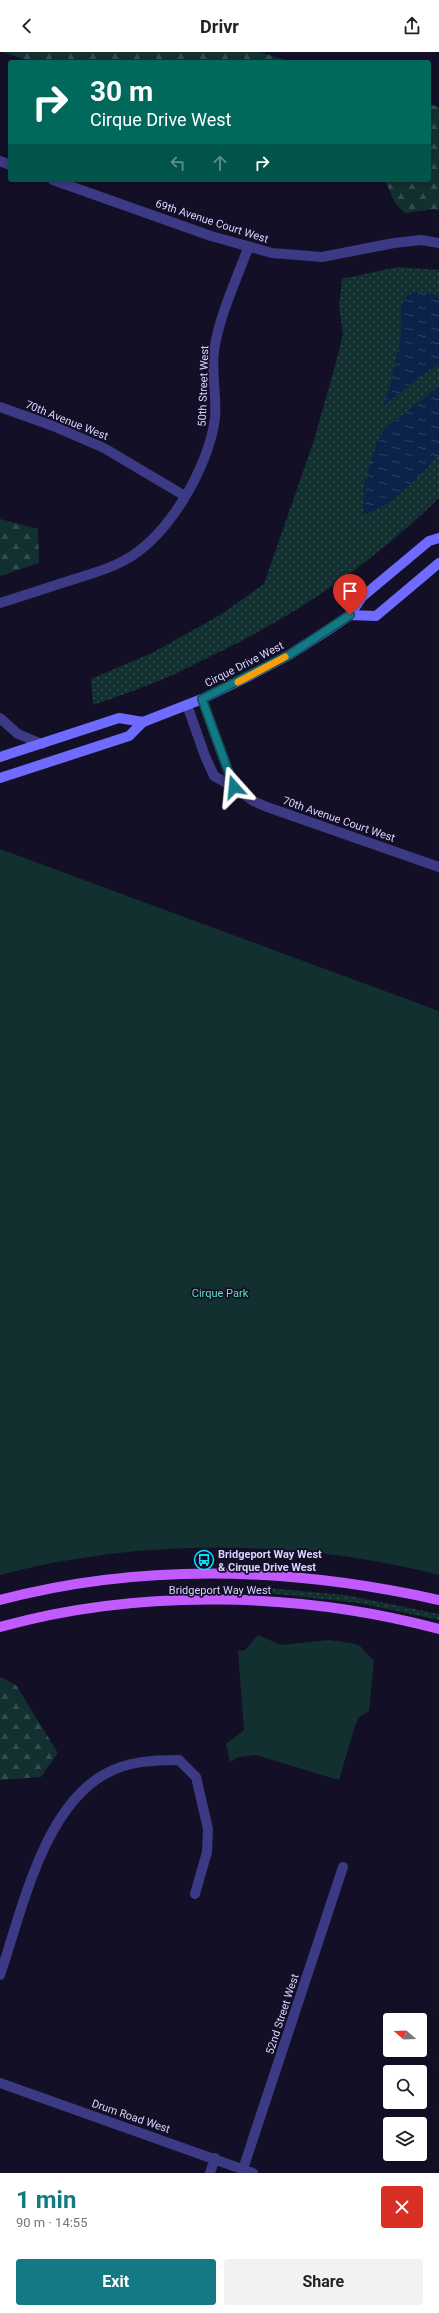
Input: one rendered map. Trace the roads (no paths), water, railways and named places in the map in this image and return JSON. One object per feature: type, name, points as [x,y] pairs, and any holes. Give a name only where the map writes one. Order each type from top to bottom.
[{"type":"main road","name":"Cirque Drive West","points":[[0,778],[128,736],[143,722],[202,699],[289,655],[350,615],[362,597],[429,541],[439,538]]},
{"type":"main road","points":[[350,615],[376,616],[439,563]]},
{"type":"main road","points":[[0,757],[119,718],[143,722]]},
{"type":"main road","name":"Bridgeport Way West","points":[[0,1600],[31,1591],[129,1577],[222,1573],[310,1578],[349,1583],[439,1600]]},
{"type":"main road","name":"Bridgeport Way West","points":[[0,1627],[73,1612],[138,1603],[252,1601],[313,1605],[368,1613],[439,1629]]},
{"type":"street","name":"69th Avenue Court West","points":[[59,182],[248,248],[299,256],[322,257],[394,243],[421,240],[439,243]]},
{"type":"street","name":"50th Street West","points":[[0,603],[124,561],[159,532],[185,496],[205,458],[212,435],[216,394],[214,352],[226,307],[248,248]]},
{"type":"street","name":"70th Avenue West","points":[[0,407],[53,426],[104,448],[185,496]]},
{"type":"street","points":[[202,699],[234,787]]},
{"type":"street","name":"70th Avenue Court West","points":[[188,705],[212,773],[234,787],[246,797],[260,805],[439,867]]},
{"type":"street","points":[[0,718],[18,734],[42,744]]},
{"type":"street","points":[[0,1974],[43,1848],[62,1813],[81,1791],[105,1774],[130,1764],[149,1761],[179,1760],[196,1777],[208,1829],[207,1852],[195,1894]]},
{"type":"street","name":"52nd Street West","points":[[243,2169],[343,1867]]},
{"type":"street","name":"Drum Road West","points":[[0,2083],[215,2158],[253,2173]]},
{"type":"street","points":[[210,2173],[215,2158]]},
{"type":"water","points":[[413,292],[434,294],[439,298],[439,363],[383,406],[391,382],[401,335],[401,306],[406,297]]},
{"type":"water","points":[[439,386],[439,455],[414,482],[395,498],[374,511],[363,515],[364,485],[377,442],[384,429]]},
{"type":"place","name":"Bridgeport Way West & Cirque Drive West","points":[[204,1560]]},
{"type":"park label","name":"Cirque Park","points":[[220,1293]]}]
